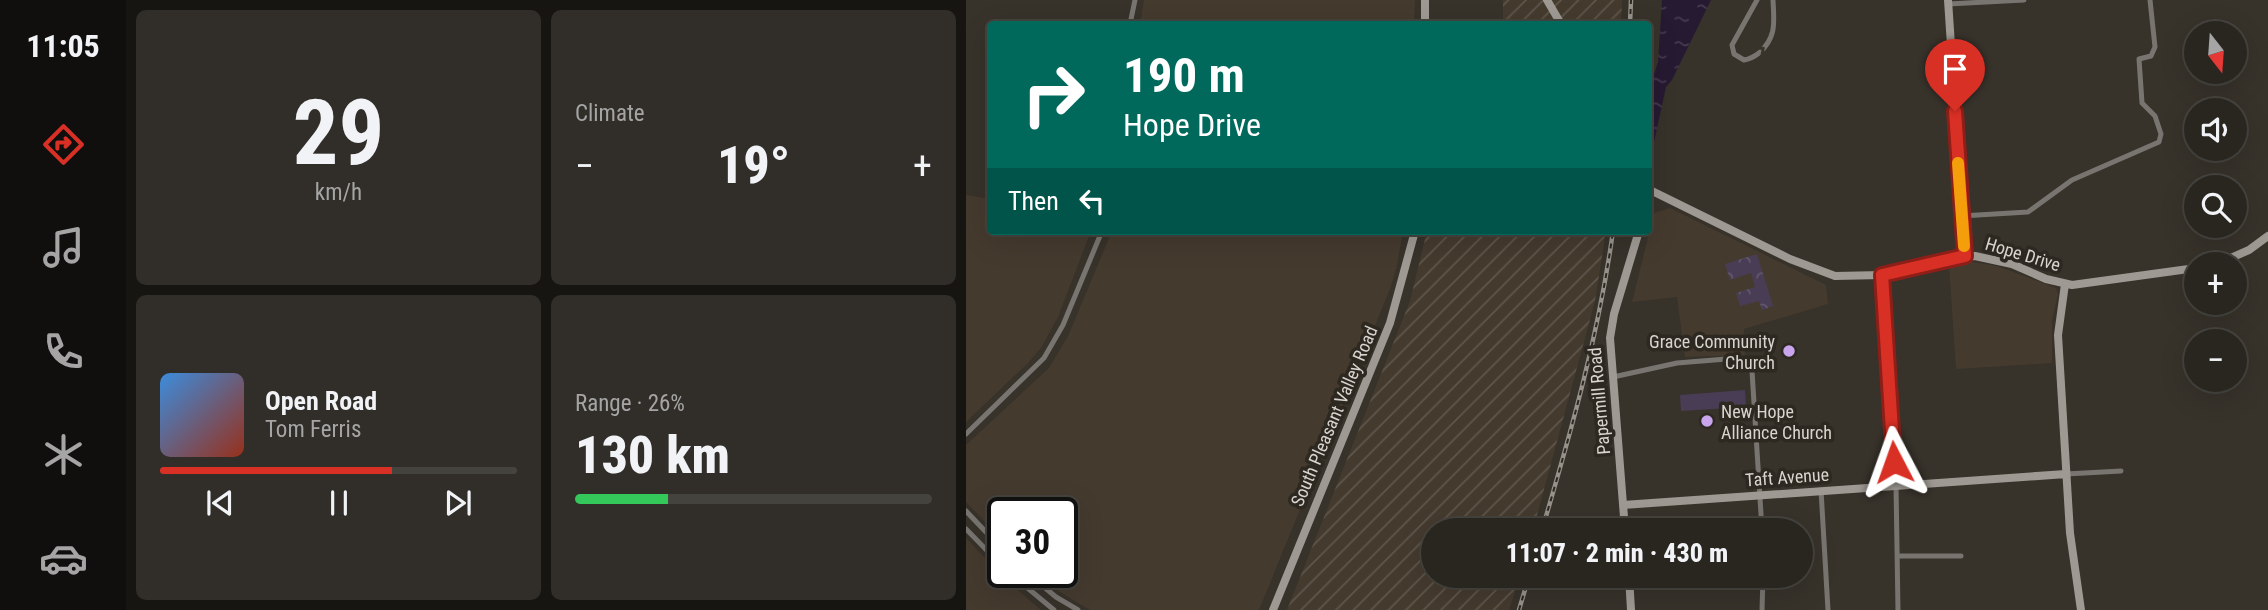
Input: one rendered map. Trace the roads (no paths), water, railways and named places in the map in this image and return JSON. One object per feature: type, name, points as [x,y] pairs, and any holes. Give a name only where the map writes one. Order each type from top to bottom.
[{"type":"street","points":[[1131,21],[1135,0]]},
{"type":"street","points":[[1425,0],[1425,21]]},
{"type":"street","points":[[1547,0],[1559,21]]},
{"type":"street","points":[[1758,0],[1733,41],[1732,49],[1741,59],[1753,58],[1770,42],[1774,30],[1773,0]]},
{"type":"street","points":[[1965,256],[1948,2],[2024,0]]},
{"type":"street","points":[[1961,216],[2028,212],[2072,180],[2160,142],[2161,134],[2155,116],[2143,103],[2139,59],[2151,56],[2155,47],[2150,0]]},
{"type":"street","name":"Hope Drive","points":[[1652,188],[1818,271],[1835,276],[1882,275],[1965,256],[1984,257],[2012,264],[2065,284],[2088,284],[2184,270]]},
{"type":"street","points":[[966,433],[1044,358],[1063,325],[1100,235]]},
{"type":"street","name":"South Pleasant Valley Road","points":[[1273,610],[1390,323],[1414,235]]},
{"type":"street","name":"Papermill Road","points":[[1624,518],[1611,326],[1638,235]]},
{"type":"street","points":[[2244,252],[2268,236]]},
{"type":"street","points":[[1882,275],[1896,485],[1898,610]]},
{"type":"street","points":[[2065,284],[2058,335],[2070,533],[2081,610]]},
{"type":"street","points":[[1613,377],[1677,363],[1739,358],[1745,360],[1752,371],[1762,518]]},
{"type":"street","name":"Taft Avenue","points":[[1623,505],[2121,471]]},
{"type":"street","points":[[1821,490],[1828,610]]},
{"type":"street","points":[[966,511],[987,533]]},
{"type":"street","points":[[966,529],[987,551]]},
{"type":"street","points":[[1898,556],[1961,556]]},
{"type":"street","points":[[1027,588],[1054,610]]},
{"type":"street","points":[[1045,588],[1078,610]]},
{"type":"street","points":[[1630,588],[1631,610]]},
{"type":"street","points":[[1762,610],[1763,588]]},
{"type":"water","points":[[1662,0],[1711,0],[1672,80],[1666,87],[1652,152],[1652,96],[1658,62]]},
{"type":"railway","points":[[1630,21],[1631,0]]},
{"type":"railway","points":[[1545,518],[1592,345],[1612,235]]},
{"type":"railway","points":[[1519,610],[1525,588]]},
{"type":"place","name":"Grace Community Church","points":[[1789,351]]},
{"type":"place","name":"New Hope Alliance Church","points":[[1707,421]]}]
